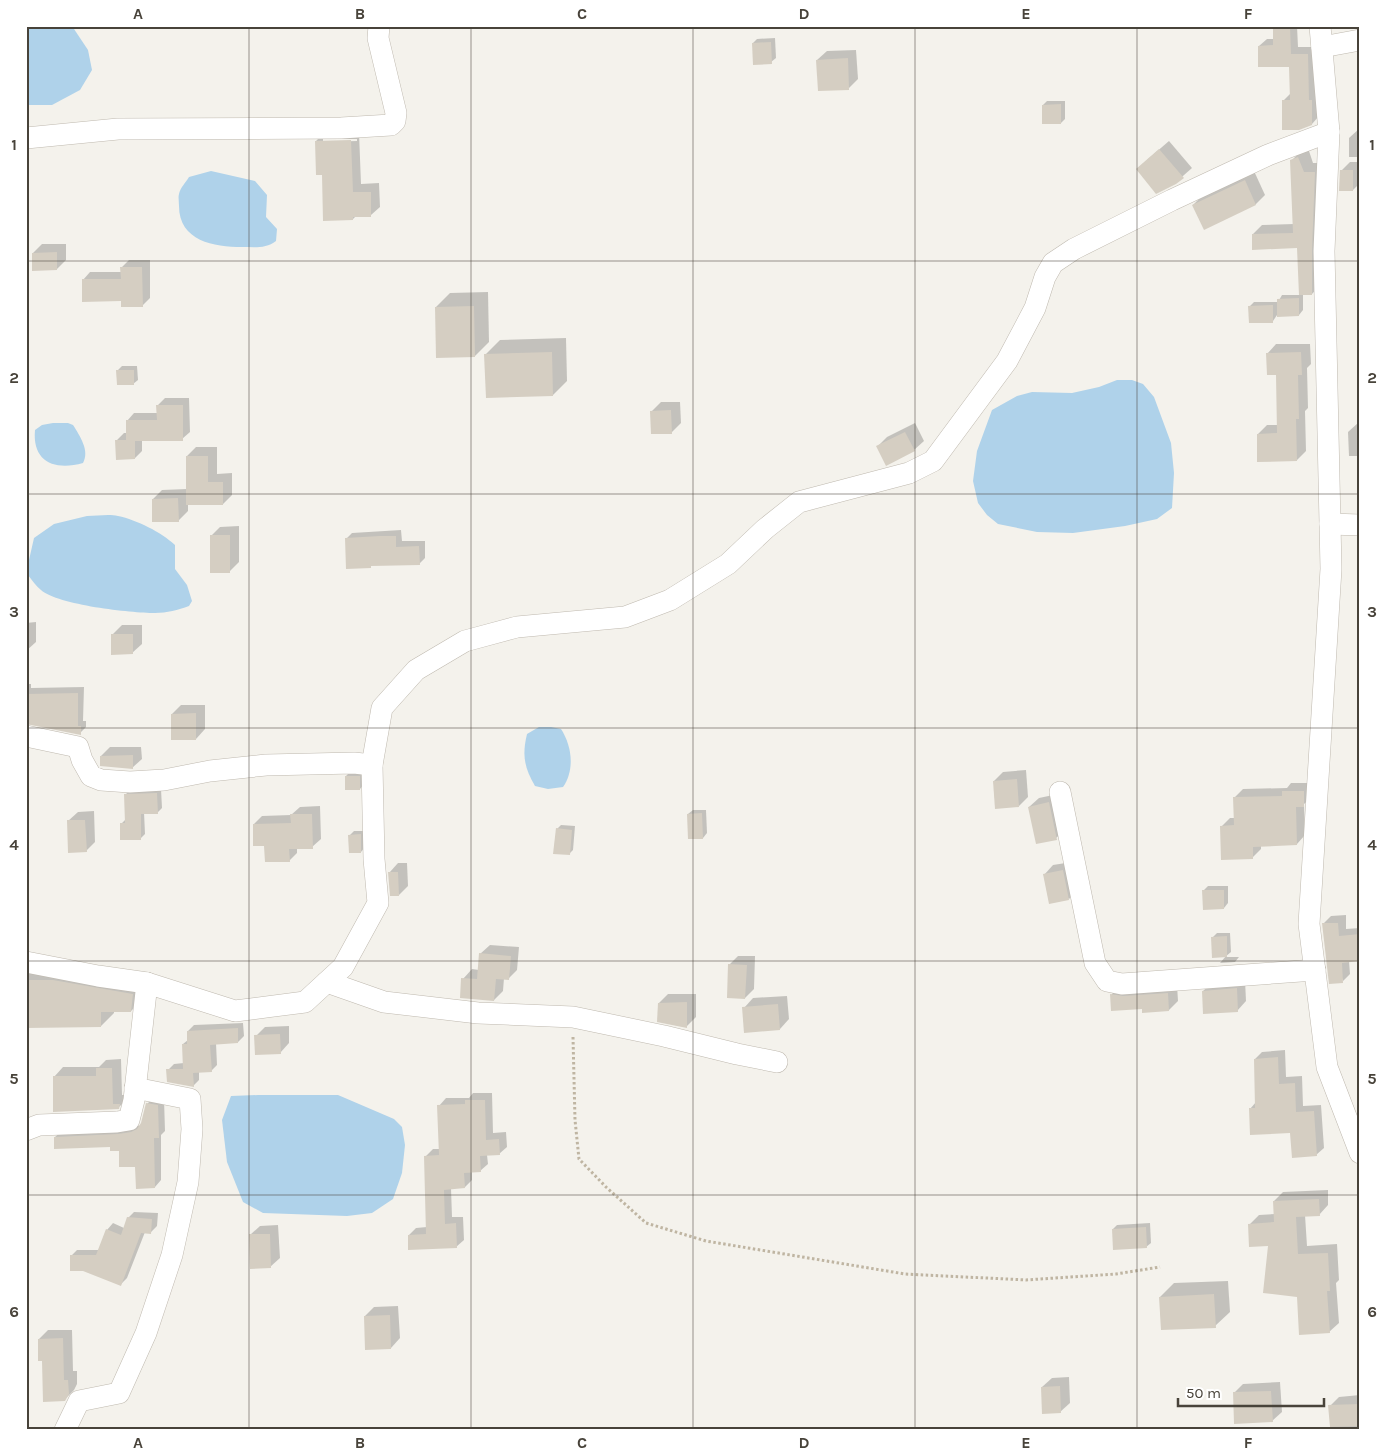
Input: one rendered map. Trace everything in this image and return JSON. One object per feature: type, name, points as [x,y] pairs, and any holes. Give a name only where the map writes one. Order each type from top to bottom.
[{"type":"street","points":[[26,138],[118,129],[341,128],[391,125],[395,121],[396,113],[378,38],[379,26]]},
{"type":"street","points":[[1320,26],[1329,132],[1324,251],[1331,569],[1309,924],[1328,1067],[1360,1153]]},
{"type":"street","points":[[1322,47],[1360,40]]},
{"type":"street","points":[[26,962],[146,983],[235,1010],[305,1002],[343,967],[378,903],[374,859],[372,765],[382,708],[416,670],[465,641],[517,627],[625,617],[670,600],[728,564],[765,529],[798,502],[909,473],[933,461],[1007,361],[1035,308],[1045,277],[1053,263],[1074,249],[1172,200],[1268,155],[1329,132]]},
{"type":"street","points":[[1330,524],[1360,525]]},
{"type":"street","points":[[26,736],[78,747],[82,760],[92,776],[101,780],[130,782],[164,780],[210,771],[266,765],[354,763],[372,765]]},
{"type":"street","points":[[1060,792],[1095,963],[1107,981],[1122,984],[1315,970]]},
{"type":"street","points":[[327,982],[384,1002],[478,1013],[573,1017],[777,1062]]},
{"type":"street","points":[[26,1130],[39,1125],[129,1120],[135,1088],[146,983]]},
{"type":"street","points":[[65,1430],[79,1401],[119,1393],[146,1333],[172,1255],[188,1182],[192,1129],[190,1100],[135,1088]]},
{"type":"path","points":[[573,1017],[575,1120],[579,1159],[606,1187],[646,1223],[706,1241],[905,1274],[1026,1280],[1116,1274],[1160,1267]]},
{"type":"water","points":[[26,26],[72,26],[88,50],[92,70],[80,90],[52,105],[26,105]]},
{"type":"water","points":[[211,171],[255,181],[267,195],[266,217],[277,229],[276,241],[260,247],[220,246],[200,240],[185,227],[181,218],[179,198],[182,187],[189,177]]},
{"type":"water","points":[[1117,380],[1132,380],[1143,384],[1154,397],[1171,443],[1174,473],[1172,508],[1157,519],[1125,526],[1073,533],[1037,532],[998,524],[987,515],[978,503],[973,481],[977,451],[992,410],[1017,396],[1032,392],[1072,393],[1099,387]]},
{"type":"water","points":[[53,423],[73,425],[85,449],[83,463],[63,466],[55,465],[41,457],[35,441],[35,430],[42,425]]},
{"type":"water","points":[[111,515],[125,518],[156,531],[175,545],[175,569],[187,585],[192,601],[189,606],[159,613],[113,610],[63,600],[39,588],[28,575],[34,538],[54,524],[87,516]]},
{"type":"water","points":[[539,727],[561,729],[568,743],[571,766],[563,787],[548,789],[535,786],[528,773],[524,755],[527,734]]},
{"type":"water","points":[[338,1095],[394,1119],[402,1127],[405,1145],[402,1173],[393,1199],[372,1213],[347,1216],[263,1213],[243,1202],[227,1162],[222,1120],[231,1096]]},
{"type":"building","points":[[1273,26],[1290,26],[1291,54],[1308,54],[1309,100],[1312,100],[1312,125],[1299,130],[1282,130],[1282,100],[1290,100],[1289,67],[1258,67],[1258,46],[1273,45]]},
{"type":"building","points":[[771,42],[772,64],[753,65],[752,43]]},
{"type":"building","points":[[848,58],[849,90],[818,91],[816,60]]},
{"type":"building","points":[[1061,104],[1061,124],[1042,124],[1042,105]]},
{"type":"building","points":[[351,140],[353,192],[371,192],[371,217],[323,221],[322,175],[316,175],[315,141]]},
{"type":"building","points":[[1159,149],[1184,178],[1156,194],[1136,169]]},
{"type":"building","points":[[1298,157],[1304,172],[1315,172],[1312,295],[1299,295],[1297,248],[1252,250],[1252,234],[1293,233],[1290,160]]},
{"type":"building","points":[[1340,170],[1353,170],[1353,191],[1339,191]]},
{"type":"building","points":[[1245,180],[1256,205],[1204,230],[1192,205]]},
{"type":"building","points":[[57,252],[57,270],[32,271],[32,253]]},
{"type":"building","points":[[120,267],[142,267],[143,307],[121,307],[121,301],[82,302],[82,279],[121,279]]},
{"type":"building","points":[[1299,298],[1299,316],[1277,317],[1277,299]]},
{"type":"building","points":[[1273,305],[1273,323],[1249,323],[1248,306]]},
{"type":"building","points":[[474,306],[475,357],[436,358],[435,307]]},
{"type":"building","points":[[552,352],[553,396],[486,398],[484,354]]},
{"type":"building","points":[[1301,352],[1302,375],[1298,375],[1299,419],[1296,419],[1297,461],[1257,462],[1257,434],[1277,433],[1276,375],[1267,375],[1266,353]]},
{"type":"building","points":[[116,370],[134,370],[134,385],[117,385]]},
{"type":"building","points":[[156,405],[183,405],[183,441],[135,441],[135,459],[116,460],[115,440],[126,440],[126,420],[157,420]]},
{"type":"building","points":[[671,410],[672,434],[651,434],[650,411]]},
{"type":"building","points":[[905,432],[915,451],[886,466],[876,446]]},
{"type":"building","points":[[186,456],[208,456],[208,482],[223,482],[223,505],[186,505]]},
{"type":"building","points":[[178,498],[179,522],[152,522],[152,499]]},
{"type":"building","points":[[210,535],[230,535],[230,573],[210,573]]},
{"type":"building","points":[[396,536],[396,547],[419,546],[420,565],[371,566],[371,568],[346,569],[345,538]]},
{"type":"building","points":[[111,634],[133,634],[133,654],[111,655]]},
{"type":"building","points":[[78,693],[78,726],[81,726],[81,735],[26,724],[26,694]]},
{"type":"building","points":[[196,713],[196,740],[171,740],[171,714]]},
{"type":"building","points":[[133,755],[133,769],[100,766],[100,756]]},
{"type":"building","points":[[345,776],[360,776],[360,790],[345,790]]},
{"type":"building","points":[[1017,779],[1019,807],[995,809],[993,781]]},
{"type":"building","points":[[1282,791],[1304,791],[1304,807],[1296,807],[1297,845],[1253,847],[1253,859],[1221,860],[1220,826],[1234,825],[1233,797],[1282,796]]},
{"type":"building","points":[[157,793],[158,814],[141,814],[141,840],[120,840],[120,823],[125,823],[124,794]]},
{"type":"building","points":[[1049,802],[1057,840],[1036,844],[1028,807]]},
{"type":"building","points":[[702,813],[703,839],[688,839],[687,814]]},
{"type":"building","points":[[290,814],[312,814],[313,849],[289,849],[290,862],[265,862],[264,846],[253,846],[253,824],[291,823]]},
{"type":"building","points":[[67,820],[85,820],[87,852],[68,853]]},
{"type":"building","points":[[556,828],[572,830],[570,855],[553,854]]},
{"type":"building","points":[[361,834],[361,853],[349,853],[348,835]]},
{"type":"building","points":[[1063,870],[1069,900],[1049,904],[1043,874]]},
{"type":"building","points":[[388,872],[398,872],[399,896],[390,896]]},
{"type":"building","points":[[1202,890],[1224,890],[1224,909],[1203,910]]},
{"type":"building","points":[[1322,923],[1338,923],[1339,936],[1360,934],[1360,961],[1342,963],[1343,983],[1329,984]]},
{"type":"building","points":[[1227,936],[1227,957],[1212,958],[1211,937]]},
{"type":"building","points":[[479,953],[511,956],[509,980],[496,979],[494,1001],[460,998],[461,978],[477,979]]},
{"type":"building","points":[[728,964],[747,965],[745,999],[727,998]]},
{"type":"building","points":[[26,980],[53,980],[133,994],[131,1012],[101,1012],[101,1027],[26,1028]]},
{"type":"building","points":[[1237,988],[1238,1012],[1203,1014],[1202,991]]},
{"type":"building","points":[[1168,993],[1169,1011],[1142,1013],[1142,1009],[1111,1011],[1110,994],[1123,996]]},
{"type":"building","points":[[687,1002],[687,1028],[657,1022],[658,1003]]},
{"type":"building","points":[[778,1004],[780,1030],[744,1033],[742,1007]]},
{"type":"building","points":[[238,1028],[238,1043],[210,1045],[212,1072],[193,1073],[194,1087],[167,1082],[166,1069],[183,1069],[182,1044],[187,1044],[187,1031]]},
{"type":"building","points":[[280,1034],[281,1054],[255,1055],[254,1035]]},
{"type":"building","points":[[1278,1057],[1279,1084],[1295,1083],[1296,1112],[1314,1111],[1317,1156],[1292,1158],[1290,1133],[1250,1135],[1249,1108],[1255,1108],[1254,1059]]},
{"type":"building","points":[[96,1068],[112,1068],[113,1104],[120,1104],[119,1109],[53,1112],[53,1076],[96,1076]]},
{"type":"building","points":[[465,1100],[485,1100],[486,1140],[499,1139],[500,1155],[480,1156],[481,1172],[464,1173],[465,1188],[444,1190],[445,1224],[456,1223],[457,1248],[408,1250],[408,1235],[426,1234],[424,1156],[439,1155],[437,1105],[465,1104]]},
{"type":"building","points":[[146,1103],[158,1105],[159,1138],[154,1138],[155,1188],[136,1189],[135,1167],[119,1167],[119,1151],[110,1151],[110,1147],[54,1149],[54,1137],[118,1134],[137,1129],[141,1123]]},
{"type":"building","points":[[1319,1199],[1320,1216],[1296,1217],[1298,1254],[1328,1253],[1330,1291],[1327,1291],[1330,1333],[1299,1335],[1297,1297],[1263,1293],[1268,1246],[1249,1247],[1248,1224],[1274,1222],[1273,1201]]},
{"type":"building","points":[[127,1217],[152,1219],[151,1234],[141,1233],[121,1286],[83,1271],[70,1271],[70,1255],[96,1255],[106,1229],[121,1235]]},
{"type":"building","points":[[1146,1227],[1147,1248],[1113,1250],[1112,1229]]},
{"type":"building","points":[[249,1234],[270,1234],[271,1268],[250,1269]]},
{"type":"building","points":[[1214,1294],[1216,1328],[1161,1330],[1159,1297]]},
{"type":"building","points":[[390,1315],[391,1349],[365,1350],[364,1316]]},
{"type":"building","points":[[63,1338],[64,1380],[68,1380],[69,1394],[65,1401],[43,1402],[42,1361],[38,1361],[38,1339]]},
{"type":"building","points":[[1060,1386],[1061,1413],[1042,1414],[1041,1387]]},
{"type":"building","points":[[1271,1391],[1273,1422],[1234,1424],[1233,1392]]},
{"type":"building","points":[[1360,1404],[1360,1426],[1330,1427],[1328,1405]]}]
